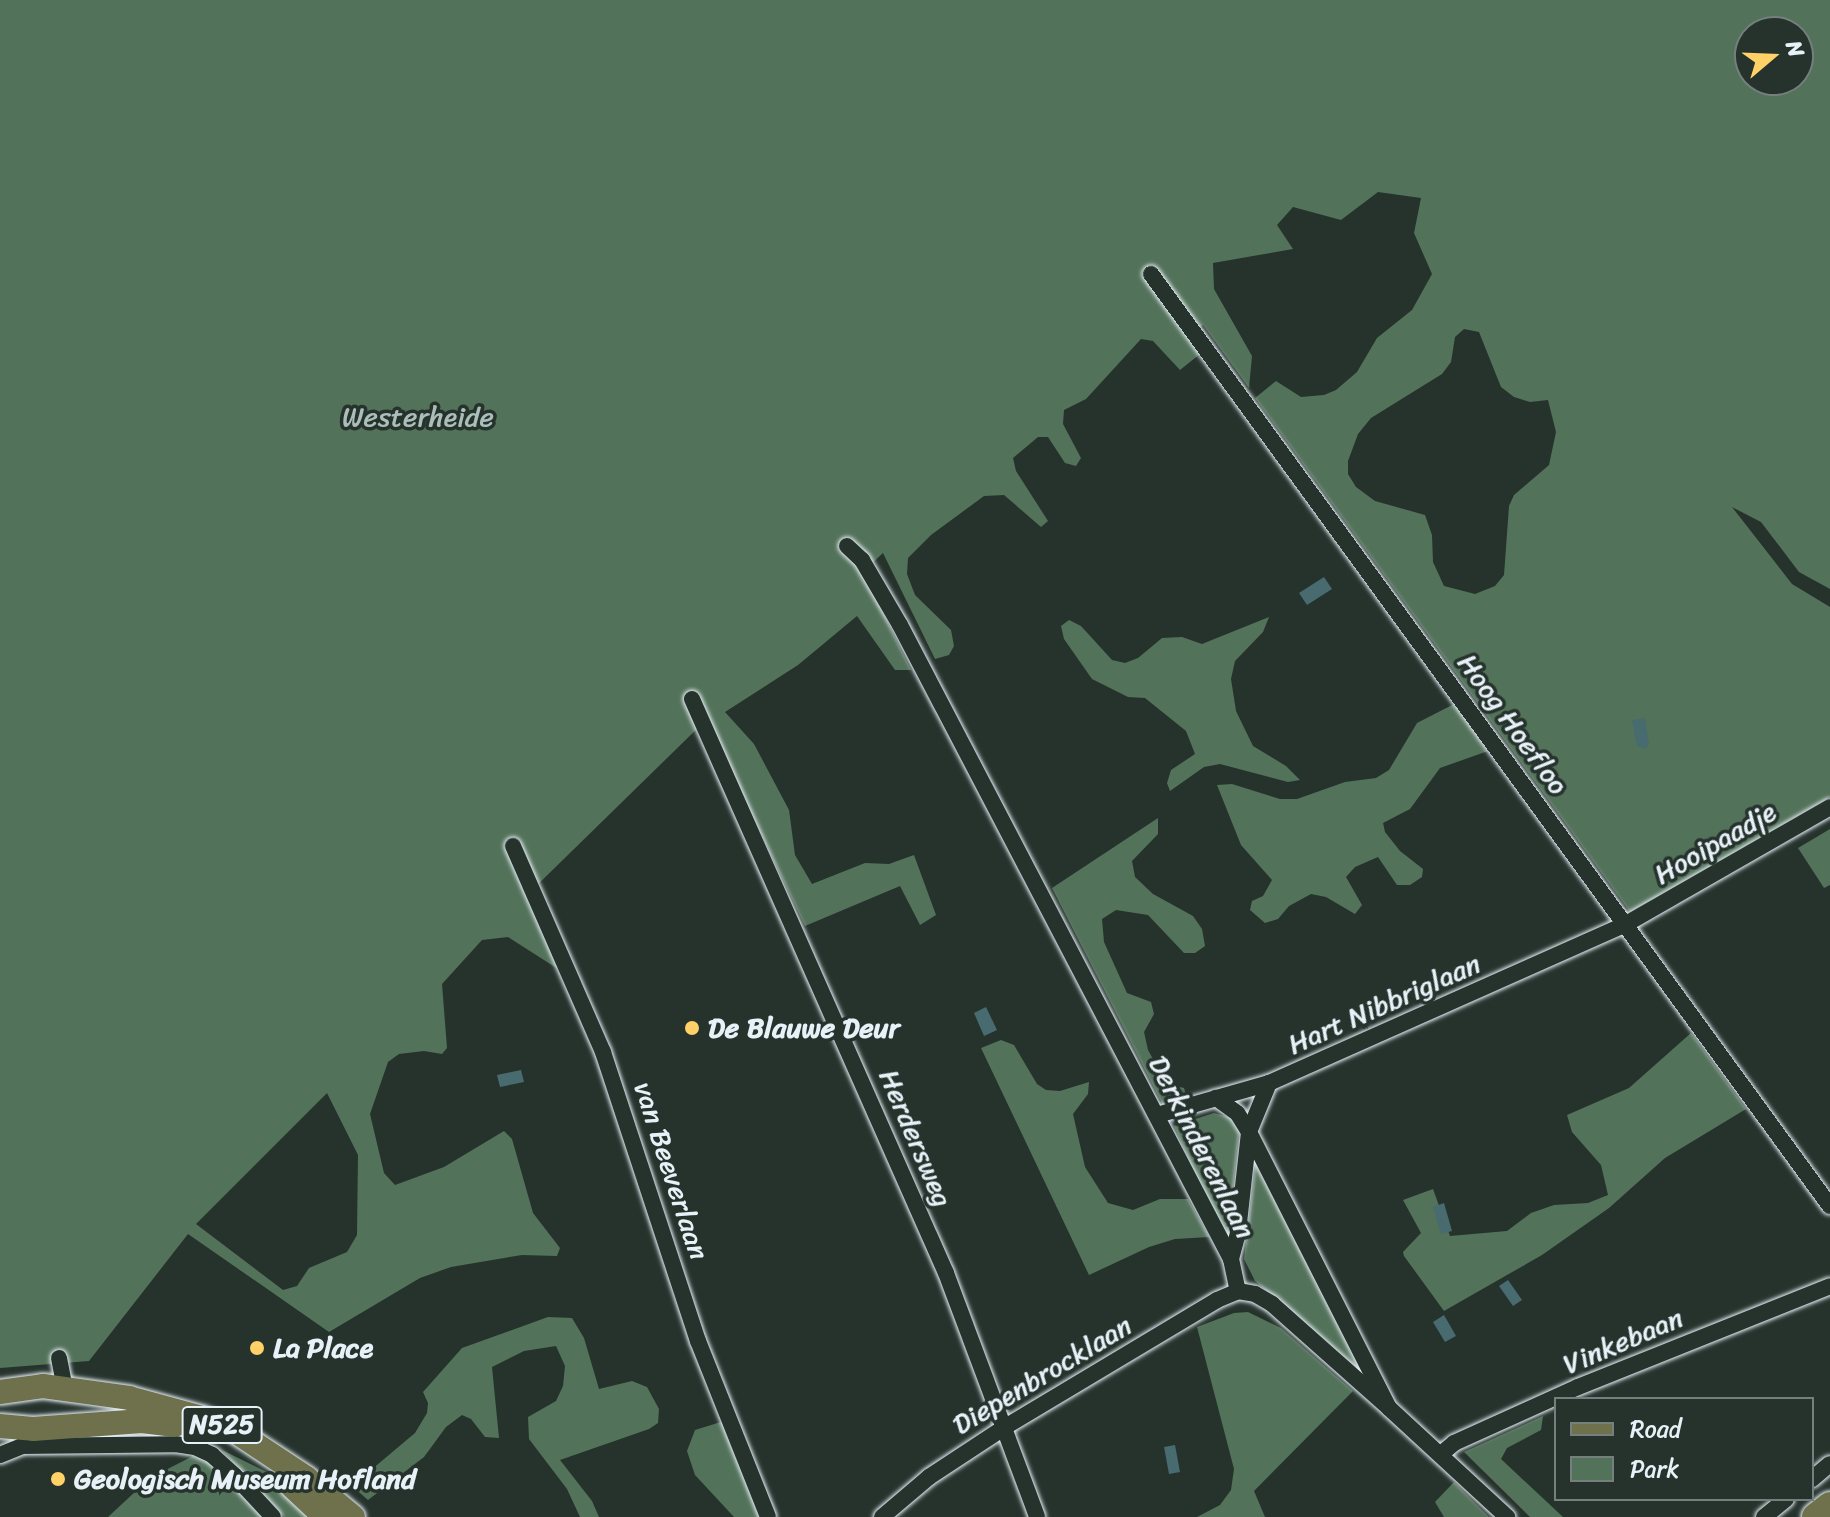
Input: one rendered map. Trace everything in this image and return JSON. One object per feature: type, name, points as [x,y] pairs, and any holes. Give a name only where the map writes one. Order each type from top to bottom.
[{"type":"highway","points":[[1816,1517],[1830,1506]]},
{"type":"main road","name":"N525","points":[[8,1417],[43,1386],[129,1398],[232,1429],[306,1478],[353,1517]]},
{"type":"main road","points":[[67,1426],[82,1408],[70,1390]]},
{"type":"main road","name":"N525","points":[[8,1417],[67,1426],[142,1421],[191,1429],[271,1468],[325,1517]]},
{"type":"street","name":"Hoog Hoefloo","points":[[1151,274],[1830,1206]]},
{"type":"street","name":"Derkinderenlaan","points":[[847,546],[862,560],[900,625],[1231,1259],[1238,1291]]},
{"type":"street","name":"Herdersweg","points":[[692,699],[946,1273],[1037,1517]]},
{"type":"street","name":"Hooipaadje","points":[[1626,924],[1830,807]]},
{"type":"street","name":"van Beeverlaan","points":[[513,846],[603,1052],[698,1341],[768,1517]]},
{"type":"street","name":"Hart Nibbriglaan","points":[[1157,1115],[1269,1083],[1626,924]]},
{"type":"street","points":[[1231,1259],[1238,1232],[1249,1132],[1269,1083]]},
{"type":"street","name":"Derkinderenlaan","points":[[1216,1098],[1237,1113],[1249,1132],[1389,1408]]},
{"type":"street","name":"Vinkebaan","points":[[1556,1397],[1830,1286]]},
{"type":"street","name":"Diepenbrocklaan","points":[[882,1517],[929,1477],[1005,1427],[1217,1300],[1238,1291]]},
{"type":"street","points":[[1238,1291],[1255,1294],[1272,1304],[1507,1517]]},
{"type":"street","points":[[59,1358],[70,1390]]},
{"type":"street","name":"Vinkebaan","points":[[1441,1454],[1454,1443],[1554,1398]]},
{"type":"street","points":[[0,1455],[8,1417],[195,1447],[212,1455],[273,1517]]},
{"type":"street","points":[[1814,1477],[1830,1464]]},
{"type":"street","points":[[1764,1517],[1784,1501]]},
{"type":"green space","name":"Westerheide","points":[[0,0],[1830,0],[1830,589],[1799,572],[1761,522],[1732,507],[1792,584],[1830,607],[1830,797],[1630,912],[1255,398],[1276,381],[1301,397],[1324,395],[1336,390],[1357,372],[1377,338],[1412,310],[1432,274],[1414,233],[1421,198],[1378,192],[1341,220],[1293,207],[1277,225],[1293,249],[1213,263],[1214,289],[1252,356],[1249,388],[1203,325],[1188,337],[1200,354],[1180,370],[1153,341],[1141,339],[1086,399],[1064,410],[1063,424],[1081,458],[1076,466],[1065,463],[1048,437],[1038,437],[1013,458],[1016,471],[1048,521],[1041,527],[1004,495],[984,496],[931,535],[908,558],[907,574],[915,595],[951,630],[954,646],[949,655],[935,659],[883,553],[863,572],[911,670],[895,670],[857,616],[798,665],[725,712],[754,744],[789,810],[795,855],[812,884],[865,863],[889,864],[914,855],[936,915],[920,925],[900,886],[805,926],[707,719],[527,895],[558,969],[508,937],[482,940],[442,984],[447,1048],[442,1054],[424,1051],[399,1054],[388,1062],[370,1114],[384,1173],[395,1185],[444,1167],[504,1131],[512,1139],[533,1213],[560,1248],[557,1256],[522,1255],[451,1267],[420,1278],[329,1332],[188,1234],[89,1361],[0,1368]],"holes":[[[1464,329],[1479,332],[1501,387],[1514,397],[1530,402],[1548,400],[1556,432],[1549,465],[1514,495],[1509,506],[1504,575],[1495,586],[1475,594],[1444,586],[1433,562],[1432,535],[1425,515],[1375,501],[1356,487],[1348,474],[1348,461],[1358,434],[1371,418],[1442,374],[1451,362],[1455,337]],[[327,1093],[358,1155],[357,1235],[347,1252],[309,1268],[297,1286],[283,1290],[196,1224]]]},
{"type":"green space","points":[[1269,617],[1263,632],[1235,661],[1231,679],[1236,711],[1253,746],[1286,766],[1300,780],[1288,782],[1220,764],[1204,767],[1170,791],[1167,783],[1171,770],[1195,754],[1186,731],[1145,698],[1128,697],[1092,679],[1064,639],[1061,626],[1069,620],[1081,626],[1112,660],[1125,663],[1138,658],[1162,638],[1182,637],[1202,644]]},
{"type":"green space","points":[[1454,704],[1488,751],[1440,768],[1410,809],[1383,823],[1385,832],[1400,851],[1423,869],[1422,877],[1410,885],[1397,885],[1378,857],[1355,867],[1346,877],[1362,905],[1355,914],[1326,897],[1311,894],[1289,906],[1278,919],[1265,923],[1250,910],[1252,901],[1263,896],[1272,880],[1241,845],[1217,785],[1232,784],[1280,799],[1297,799],[1345,782],[1376,778],[1389,770],[1417,723]]},
{"type":"green space","points":[[1158,818],[1158,834],[1132,861],[1135,877],[1153,894],[1193,916],[1202,929],[1205,946],[1195,953],[1184,953],[1148,915],[1116,910],[1102,919],[1104,942],[1127,993],[1151,1002],[1154,1014],[1144,1032],[1148,1050],[1167,1084],[1184,1088],[1187,1098],[1163,1105],[1052,888]]},
{"type":"green space","points":[[1830,829],[1830,885],[1824,888],[1798,848]]},
{"type":"green space","points":[[1691,1033],[1746,1109],[1665,1158],[1609,1208],[1542,1255],[1444,1311],[1404,1256],[1403,1252],[1421,1233],[1403,1200],[1433,1189],[1450,1236],[1507,1231],[1531,1213],[1554,1205],[1588,1203],[1608,1195],[1601,1165],[1572,1132],[1567,1115],[1629,1088]]},
{"type":"green space","points":[[1001,1040],[1014,1045],[1037,1084],[1046,1090],[1060,1091],[1089,1082],[1088,1094],[1073,1114],[1085,1167],[1108,1203],[1133,1210],[1160,1199],[1188,1199],[1209,1237],[1175,1239],[1149,1247],[1089,1275],[981,1048]]},
{"type":"green space","points":[[1214,1113],[1232,1118],[1239,1130],[1227,1245],[1174,1126]]},
{"type":"green space","points":[[1257,1154],[1376,1384],[1255,1281],[1244,1259]]},
{"type":"green space","points":[[1248,1312],[1281,1328],[1353,1391],[1254,1491],[1265,1517],[1197,1517],[1220,1505],[1231,1490],[1234,1469],[1197,1327],[1234,1313]]},
{"type":"green space","points":[[548,1317],[572,1318],[584,1338],[599,1389],[632,1381],[647,1387],[659,1409],[658,1423],[649,1429],[560,1460],[592,1501],[599,1517],[580,1517],[567,1489],[529,1439],[528,1417],[556,1401],[563,1386],[565,1366],[556,1346],[524,1351],[492,1367],[499,1438],[485,1437],[471,1419],[462,1415],[446,1427],[424,1457],[368,1500],[352,1486],[415,1433],[427,1413],[428,1403],[423,1392],[462,1348]]},
{"type":"green space","points":[[1543,1416],[1541,1430],[1507,1448],[1501,1459],[1563,1517],[1530,1517],[1464,1452]]},
{"type":"green space","points":[[724,1421],[761,1517],[734,1517],[695,1475],[687,1451],[695,1430]]},
{"type":"green space","points":[[222,1450],[271,1474],[320,1517],[284,1517]]},
{"type":"green space","points":[[193,1456],[208,1461],[262,1517],[108,1517],[150,1478]]},
{"type":"green space","points":[[1454,1482],[1489,1517],[1444,1517],[1435,1502]]},
{"type":"water","points":[[1324,577],[1332,589],[1307,605],[1299,593]]},
{"type":"water","points":[[1645,718],[1649,744],[1645,749],[1637,746],[1632,720]]},
{"type":"water","points":[[986,1007],[997,1030],[984,1036],[974,1013]]},
{"type":"water","points":[[521,1070],[524,1082],[500,1087],[497,1075]]},
{"type":"water","points":[[1444,1203],[1452,1231],[1441,1234],[1433,1207]]},
{"type":"water","points":[[1508,1280],[1522,1300],[1513,1306],[1499,1286]]},
{"type":"water","points":[[1444,1315],[1456,1336],[1445,1342],[1433,1322]]},
{"type":"water","points":[[1175,1445],[1180,1472],[1169,1474],[1164,1447]]},
{"type":"place","name":"De Blauwe Deur","points":[[692,1028]]},
{"type":"place","name":"La Place","points":[[257,1348]]},
{"type":"place","name":"Geologisch Museum Hofland","points":[[58,1479]]}]
